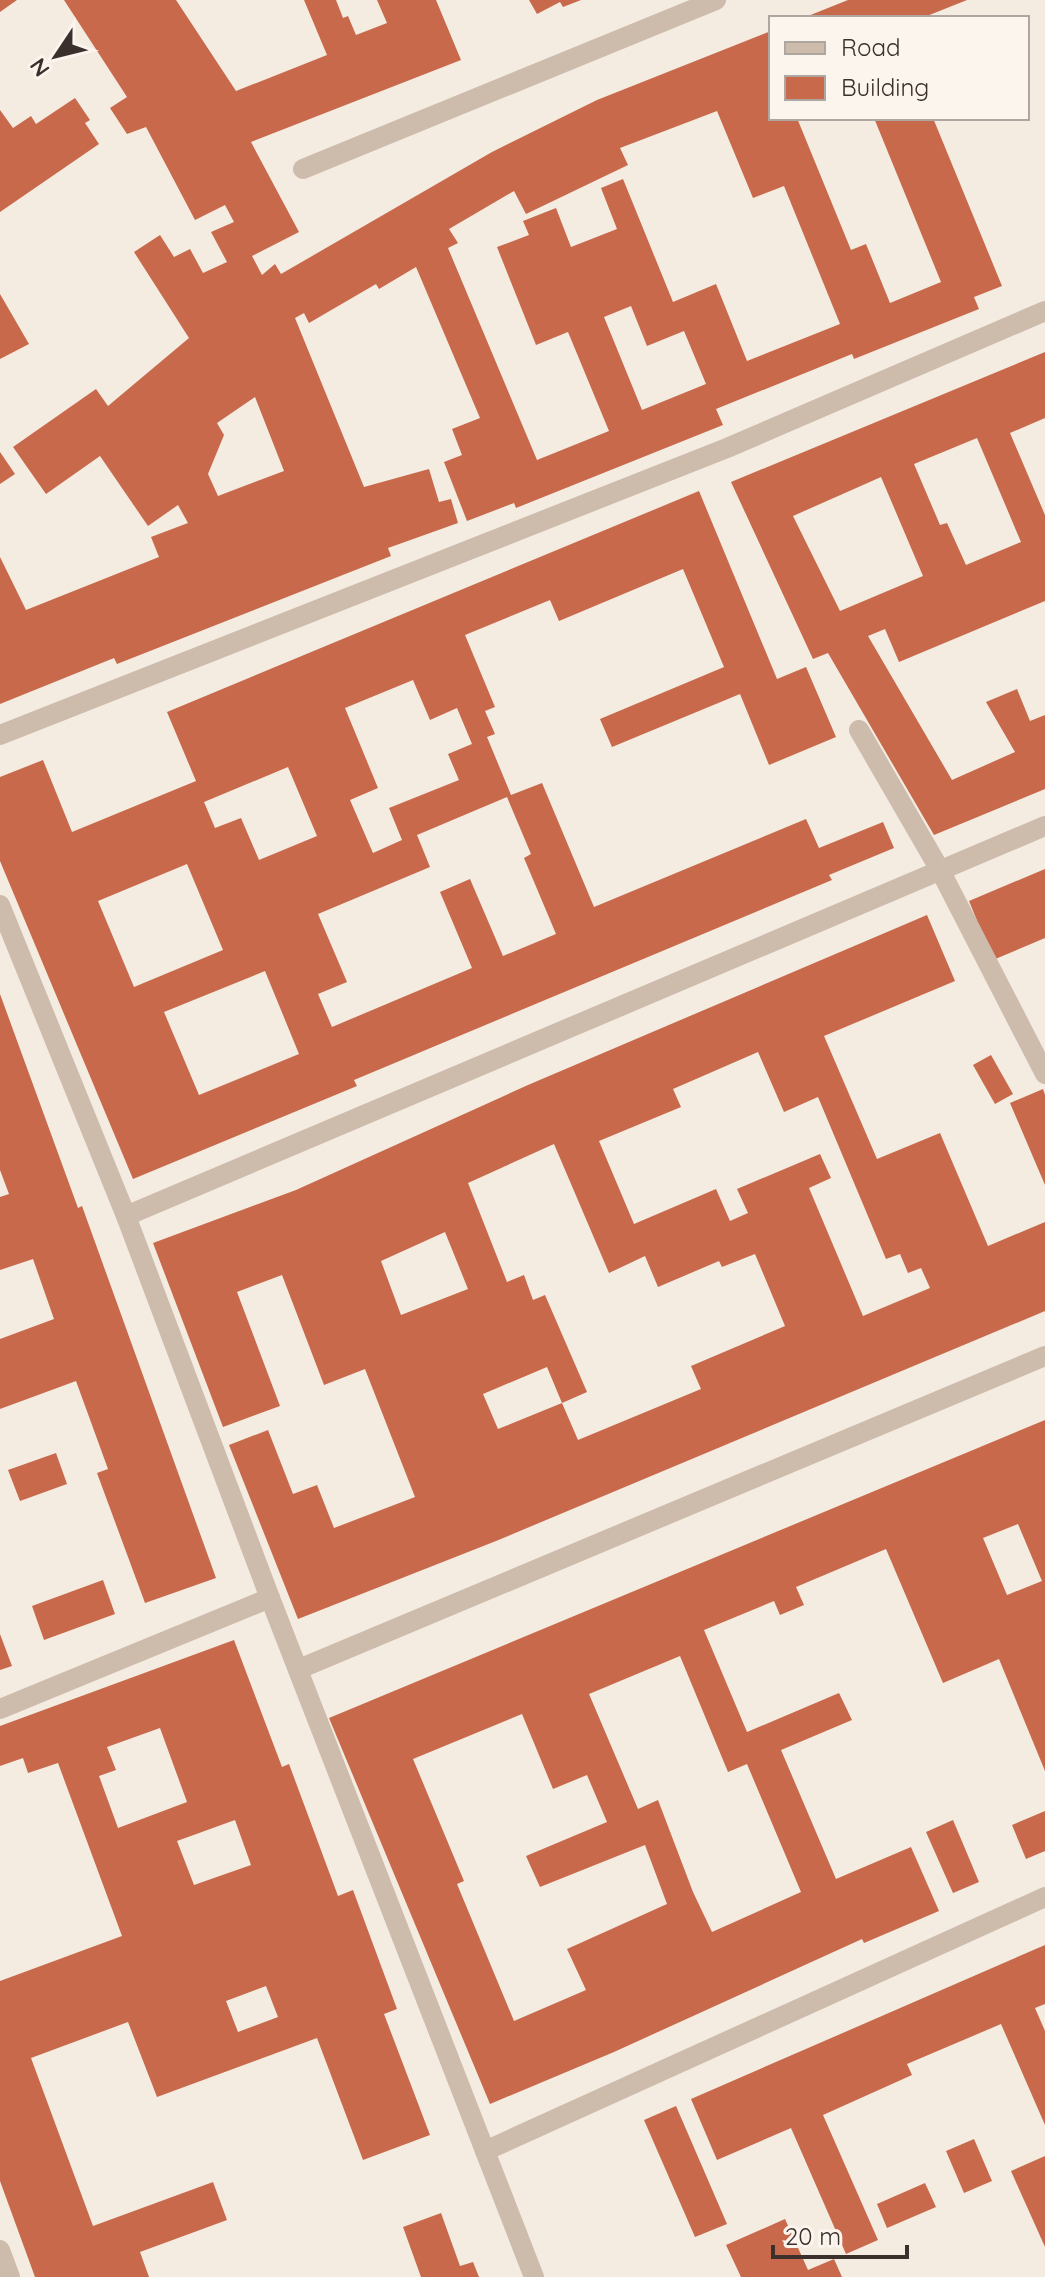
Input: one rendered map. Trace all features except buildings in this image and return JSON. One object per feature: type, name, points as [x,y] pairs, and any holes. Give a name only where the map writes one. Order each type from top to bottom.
[{"type":"lane","points":[[303,169],[716,0]]},
{"type":"lane","points":[[0,735],[727,448],[1045,311]]},
{"type":"lane","points":[[859,730],[940,870],[1045,1074]]},
{"type":"lane","points":[[126,1216],[1045,826]]},
{"type":"lane","points":[[0,905],[126,1216],[270,1598],[534,2277]]},
{"type":"lane","points":[[299,1669],[1045,1356]]},
{"type":"lane","points":[[0,1709],[270,1598]]},
{"type":"lane","points":[[485,2151],[1045,1897]]},
{"type":"lane","points":[[0,2250],[10,2277]]}]
